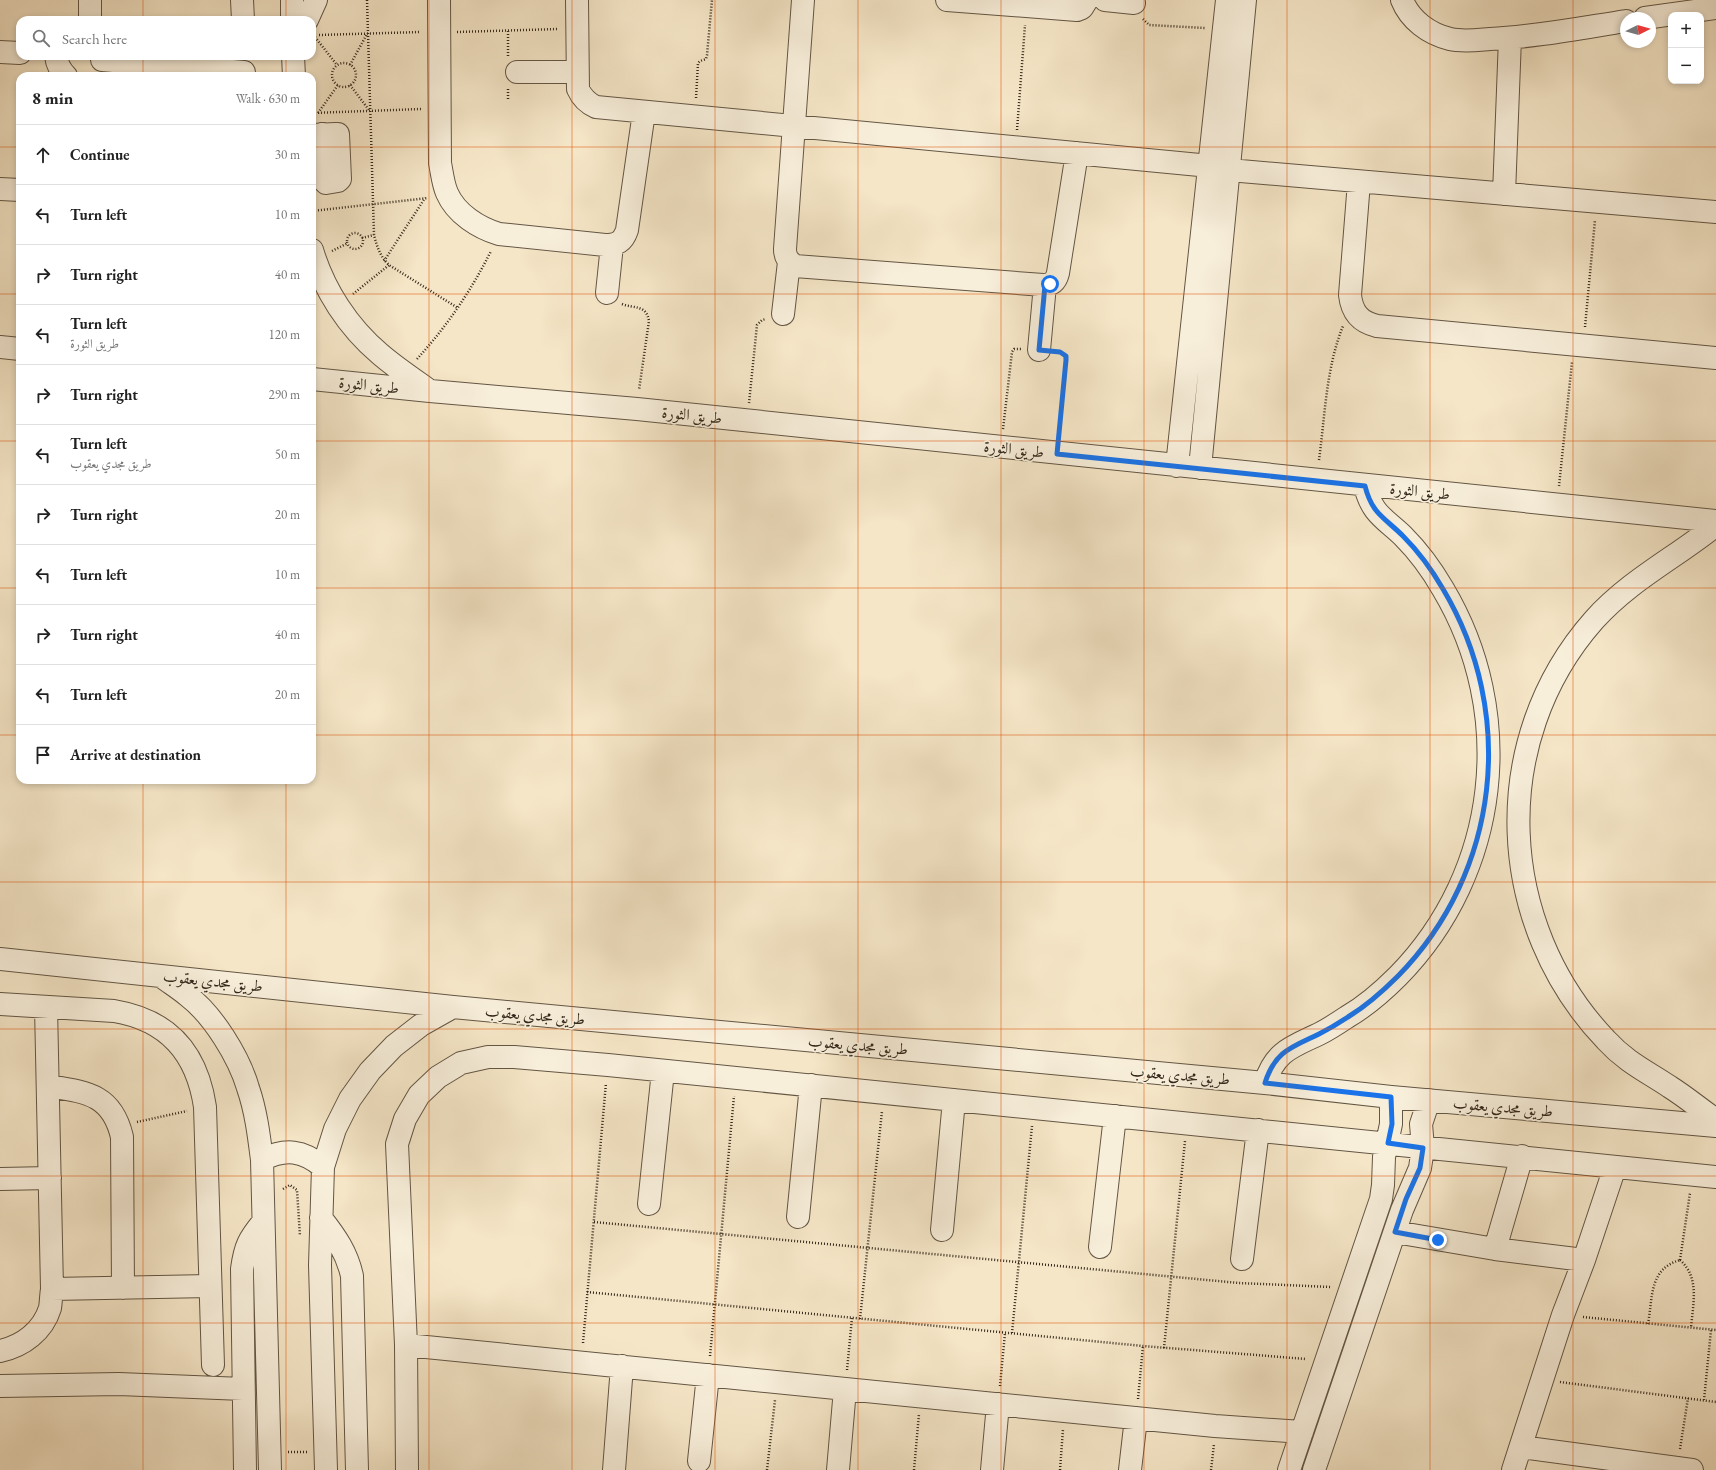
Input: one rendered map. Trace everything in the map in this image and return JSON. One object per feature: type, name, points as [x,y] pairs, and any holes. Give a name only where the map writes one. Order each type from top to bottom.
[{"type":"street","points":[[90,0],[90,16]]},
{"type":"street","points":[[242,0],[243,16]]},
{"type":"street","points":[[292,0],[292,16]]},
{"type":"street","points":[[312,16],[316,0]]},
{"type":"street","points":[[438,0],[440,163],[444,184],[448,195],[469,220],[488,231],[499,234],[612,245],[619,242],[625,237],[627,230],[644,112]]},
{"type":"street","points":[[577,0],[578,89],[582,97],[588,103],[596,106],[694,117],[1077,153],[1359,182],[1716,212]]},
{"type":"street","points":[[803,0],[784,249],[785,256],[789,262],[795,266],[1045,285],[1054,281],[1058,273],[1077,153]]},
{"type":"street","points":[[947,0],[1076,10],[1082,8],[1087,0]]},
{"type":"street","points":[[1105,0],[1134,3]]},
{"type":"street","points":[[1200,468],[1219,168],[1227,0]]},
{"type":"street","points":[[1177,466],[1219,168],[1245,0]]},
{"type":"street","points":[[1402,0],[1411,15],[1422,26],[1436,34],[1451,39],[1467,40],[1510,38],[1620,22]]},
{"type":"street","points":[[1656,16],[1716,8]]},
{"type":"street","points":[[1504,194],[1510,38]]},
{"type":"street","points":[[0,52],[16,53]]},
{"type":"street","points":[[56,60],[62,72]]},
{"type":"street","points":[[294,60],[294,72]]},
{"type":"street","points":[[99,64],[244,68]]},
{"type":"street","points":[[517,72],[577,72]]},
{"type":"street","points":[[1359,182],[1350,295],[1351,305],[1356,316],[1365,323],[1377,326],[1716,358]]},
{"type":"street","points":[[0,189],[16,190]]},
{"type":"street","points":[[608,293],[612,245]]},
{"type":"street","points":[[316,262],[321,276],[338,306],[357,332],[380,354],[430,391]]},
{"type":"street","points":[[782,314],[789,262]]},
{"type":"street","points":[[1039,350],[1045,285]]},
{"type":"street","points":[[0,347],[16,349]]},
{"type":"street","name":"طريق الثورة","points":[[316,379],[747,421],[1316,481],[1716,521]]},
{"type":"street","points":[[1265,1083],[1272,1066],[1291,1046],[1321,1033],[1348,1017],[1398,976],[1420,952],[1455,898],[1472,856],[1485,806],[1489,774],[1489,741],[1486,709],[1480,677],[1470,646],[1458,616],[1443,588],[1424,561],[1403,536],[1376,512],[1371,504],[1365,486]]},
{"type":"street","points":[[1716,525],[1636,581],[1614,600],[1580,638],[1560,668],[1538,713],[1527,748],[1518,805],[1518,833],[1520,862],[1525,891],[1533,919],[1555,972],[1570,996],[1587,1020],[1628,1061],[1669,1086],[1716,1120]]},
{"type":"street","name":"طريق مجدي يعقوب","points":[[0,959],[453,1007],[1265,1083],[1391,1097],[1716,1126]]},
{"type":"street","points":[[159,975],[189,996],[214,1023],[231,1049],[248,1087],[257,1122],[262,1160],[270,1461]]},
{"type":"street","points":[[0,1004],[114,1011],[138,1016],[159,1027],[182,1048],[191,1061],[198,1076],[205,1107],[213,1365]]},
{"type":"street","points":[[0,1351],[13,1348],[29,1339],[42,1325],[50,1308],[52,1289],[46,1007]]},
{"type":"street","points":[[315,1456],[323,1167],[335,1129],[350,1099],[370,1071],[394,1046],[421,1025],[453,1007]]},
{"type":"street","points":[[407,1470],[406,1345],[397,1144],[405,1118],[419,1095],[438,1076],[462,1063],[488,1057],[514,1057],[608,1065],[1388,1143],[1423,1148],[1522,1156],[1716,1177]]},
{"type":"street","points":[[649,1204],[663,1071]]},
{"type":"street","points":[[48,1086],[86,1092],[97,1098],[114,1115],[119,1126],[122,1137],[123,1288]]},
{"type":"street","points":[[798,1217],[811,1086]]},
{"type":"street","points":[[1289,1470],[1381,1199],[1384,1156],[1392,1124],[1391,1097]]},
{"type":"street","points":[[942,1230],[954,1100]]},
{"type":"street","points":[[1314,1470],[1406,1199],[1420,1168],[1423,1148],[1422,1124],[1429,1100]]},
{"type":"street","points":[[1100,1247],[1114,1116]]},
{"type":"street","points":[[1242,1259],[1258,1130]]},
{"type":"street","points":[[262,1160],[283,1152],[294,1152],[305,1154],[323,1167]]},
{"type":"street","points":[[1495,1249],[1522,1156]]},
{"type":"street","points":[[1513,1470],[1563,1315],[1584,1260],[1615,1167]]},
{"type":"street","points":[[0,1179],[50,1178]]},
{"type":"street","points":[[321,1218],[340,1244],[348,1260],[352,1276],[356,1470]]},
{"type":"street","points":[[245,1470],[242,1284],[243,1258],[244,1252],[251,1237],[263,1222]]},
{"type":"street","points":[[1395,1232],[1495,1249],[1584,1260]]},
{"type":"street","points":[[52,1289],[210,1286]]},
{"type":"street","points":[[406,1345],[1216,1426],[1302,1432]]},
{"type":"street","points":[[614,1470],[622,1366]]},
{"type":"street","points":[[699,1461],[708,1375]]},
{"type":"street","points":[[0,1386],[119,1384],[243,1389]]},
{"type":"street","points":[[838,1470],[845,1388]]},
{"type":"street","points":[[992,1470],[998,1404]]},
{"type":"street","points":[[1130,1470],[1136,1418]]},
{"type":"street","points":[[1521,1447],[1684,1469]]},
{"type":"path","points":[[367,0],[374,235],[377,248],[384,261],[389,265],[458,308]]},
{"type":"path","points":[[694,117],[698,64],[700,61],[706,59],[707,55],[712,0]]},
{"type":"path","points":[[1134,3],[1138,7],[1142,18],[1149,24],[1225,30]]},
{"type":"path","points":[[1015,147],[1027,6]]},
{"type":"path","points":[[350,65],[367,34]]},
{"type":"path","points":[[316,35],[337,65]]},
{"type":"path","points":[[344,63],[350,65],[354,69],[356,75],[354,81],[350,85],[344,87],[338,85],[334,81],[332,75],[333,69],[337,65],[344,63]]},
{"type":"path","points":[[318,113],[338,85]]},
{"type":"path","points":[[350,85],[370,111]]},
{"type":"path","points":[[318,113],[440,108]]},
{"type":"path","points":[[316,211],[448,195]]},
{"type":"path","points":[[384,261],[425,198]]},
{"type":"path","points":[[1556,505],[1579,345],[1596,202]]},
{"type":"path","points":[[353,233],[359,234],[362,238],[363,243],[356,249],[351,247],[348,243],[348,238],[353,233]]},
{"type":"path","points":[[405,373],[433,342],[458,308],[480,272],[499,234]]},
{"type":"path","points":[[362,238],[374,235]]},
{"type":"path","points":[[338,306],[389,265]]},
{"type":"path","points":[[608,293],[616,301],[627,306],[638,307],[644,310],[648,315],[649,321],[637,410]]},
{"type":"path","points":[[1316,481],[1330,372],[1338,338],[1351,305]]},
{"type":"path","points":[[747,421],[757,325],[762,320],[773,318],[782,314]]},
{"type":"path","points":[[1001,448],[1012,352],[1016,348],[1060,352],[1066,356],[1066,360],[1057,454]]},
{"type":"path","points":[[581,1362],[608,1065]]},
{"type":"path","points":[[708,1375],[736,1078]]},
{"type":"path","points":[[860,1319],[884,1093]]},
{"type":"path","points":[[119,1126],[205,1107]]},
{"type":"path","points":[[1012,1333],[1034,1108]]},
{"type":"path","points":[[1164,1348],[1186,1123]]},
{"type":"path","points":[[1680,1260],[1693,1174]]},
{"type":"path","points":[[281,1191],[283,1188],[290,1185],[297,1190],[300,1241]]},
{"type":"path","points":[[594,1222],[1239,1283],[1352,1288]]},
{"type":"path","points":[[1648,1324],[1656,1277],[1662,1269],[1670,1263],[1680,1260]]},
{"type":"path","points":[[1680,1260],[1688,1266],[1694,1286],[1691,1328]]},
{"type":"path","points":[[588,1292],[1164,1348],[1326,1361]]},
{"type":"path","points":[[1563,1315],[1716,1330]]},
{"type":"path","points":[[845,1388],[852,1318]]},
{"type":"path","points":[[1704,1400],[1711,1330]]},
{"type":"path","points":[[998,1404],[1005,1333]]},
{"type":"path","points":[[1136,1418],[1143,1346]]},
{"type":"path","points":[[1542,1380],[1716,1402]]},
{"type":"path","points":[[767,1470],[777,1382]]},
{"type":"path","points":[[914,1470],[921,1396]]},
{"type":"path","points":[[1684,1469],[1688,1398]]},
{"type":"path","points":[[1060,1470],[1065,1411]]},
{"type":"path","points":[[1211,1470],[1216,1426]]},
{"type":"path","points":[[290,1444],[291,1458]]},
{"type":"path","points":[[270,1461],[291,1452],[315,1456]]},
{"type":"route","points":[[1050,284],[1045,285],[1039,350],[1060,352],[1066,356],[1057,454],[1365,486],[1367,495],[1376,512],[1403,536],[1424,561],[1443,588],[1458,616],[1480,677],[1486,709],[1489,741],[1489,774],[1485,806],[1478,837],[1468,868],[1455,898],[1438,926],[1420,952],[1398,976],[1374,998],[1348,1017],[1321,1033],[1291,1046],[1277,1058],[1265,1083],[1391,1097],[1392,1124],[1388,1143],[1423,1148],[1423,1158],[1420,1168],[1406,1199],[1395,1232],[1438,1240]]}]
